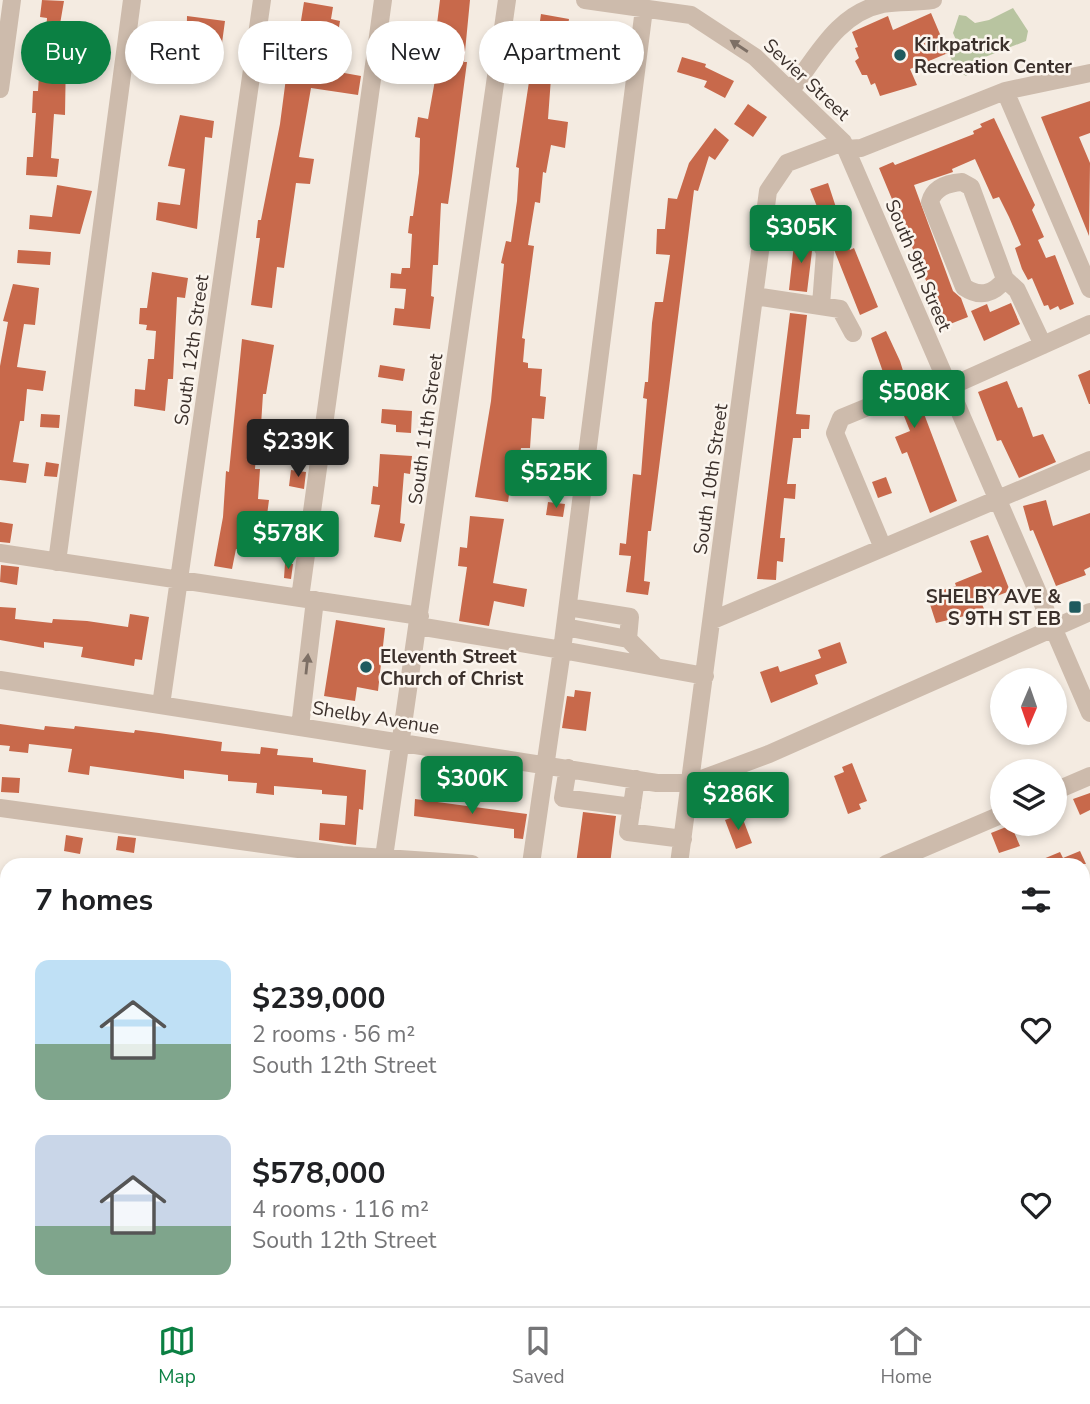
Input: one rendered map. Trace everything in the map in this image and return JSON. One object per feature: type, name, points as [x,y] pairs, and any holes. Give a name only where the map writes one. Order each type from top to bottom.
[{"type":"street","points":[[0,89],[12,0]]},
{"type":"street","points":[[57,562],[132,0]]},
{"type":"street","name":"South 12th Street","points":[[161,705],[262,0]]},
{"type":"street","points":[[300,727],[307,599],[383,0]]},
{"type":"street","name":"South 11th Street","points":[[384,858],[507,0]]},
{"type":"street","name":"Sevier Street","points":[[585,0],[691,15],[755,57],[792,89],[845,145]]},
{"type":"street","points":[[792,89],[833,33],[856,15],[883,5],[933,0]]},
{"type":"street","points":[[532,858],[568,607],[644,9]]},
{"type":"street","name":"South 10th Street","points":[[680,858],[768,191],[787,163],[845,145],[861,148],[1005,91],[1090,73]]},
{"type":"street","points":[[1005,91],[1090,289]]},
{"type":"street","name":"South 9th Street","points":[[845,145],[1090,713]]},
{"type":"street","points":[[1005,278],[990,292],[976,293],[964,287],[930,202],[932,194],[939,188],[962,182],[971,187],[1005,278],[1017,290],[1043,345]]},
{"type":"street","points":[[765,219],[811,224],[825,252],[821,306]]},
{"type":"street","points":[[755,296],[840,309],[853,332]]},
{"type":"street","points":[[949,387],[1090,324]]},
{"type":"street","points":[[883,548],[835,433],[841,418],[897,395]]},
{"type":"street","points":[[713,620],[1090,460]]},
{"type":"street","points":[[0,553],[307,599],[705,676]]},
{"type":"street","points":[[568,607],[630,617],[628,639]]},
{"type":"street","name":"Shelby Avenue","points":[[0,680],[636,779],[691,783],[769,754],[1090,612]]},
{"type":"street","points":[[565,627],[628,639],[656,667]]},
{"type":"street","points":[[568,768],[563,798],[632,807]]},
{"type":"street","points":[[1067,786],[1090,776]]},
{"type":"street","points":[[636,779],[628,832],[682,839]]},
{"type":"street","points":[[0,808],[355,858]]},
{"type":"street","points":[[900,858],[990,820]]},
{"type":"green space","points":[[1013,8],[1028,31],[1026,41],[985,57],[978,67],[966,76],[958,71],[948,53],[960,49],[953,33],[959,15],[966,16],[975,23],[989,20]]},
{"type":"building","points":[[42,0],[64,1],[61,21],[47,21],[47,18],[40,17]]},
{"type":"building","points":[[440,0],[470,0],[465,52],[465,21],[437,21]]},
{"type":"building","points":[[304,2],[333,7],[331,19],[340,21],[301,21]]},
{"type":"building","name":"Kirkpatrick Recreation Center","points":[[931,13],[948,53],[910,69],[917,85],[880,96],[875,83],[871,85],[867,75],[862,75],[855,61],[859,58],[855,48],[858,47],[852,32],[888,16],[893,30]]},
{"type":"building","points":[[541,14],[569,19],[569,21],[540,21]]},
{"type":"building","points":[[187,16],[225,21],[224,28],[224,21],[187,21]]},
{"type":"building","points":[[682,57],[706,64],[705,67],[734,81],[725,98],[704,87],[707,81],[677,72]]},
{"type":"building","points":[[352,74],[361,76],[358,95],[311,88],[299,157],[314,159],[310,184],[296,183],[284,268],[277,267],[272,308],[251,305],[260,238],[256,238],[258,220],[261,220],[285,84],[352,84]]},
{"type":"building","points":[[38,84],[66,84],[65,115],[54,114],[51,158],[59,159],[57,177],[26,175],[27,157],[33,157],[36,113],[32,113],[33,91],[38,91]]},
{"type":"building","points":[[434,84],[464,84],[448,204],[441,203],[438,265],[433,265],[431,296],[434,297],[430,329],[393,325],[395,308],[404,309],[406,289],[390,288],[391,273],[401,274],[402,268],[410,268],[412,234],[408,233],[419,173],[420,138],[415,137],[418,117],[428,119]]},
{"type":"building","points":[[529,84],[551,84],[548,119],[568,122],[565,148],[551,145],[546,173],[543,172],[540,203],[535,202],[528,245],[534,246],[522,338],[525,339],[523,362],[528,363],[528,368],[542,369],[540,396],[546,397],[544,419],[532,418],[530,448],[521,448],[517,475],[512,474],[508,502],[475,497],[491,401],[504,264],[501,263],[506,241],[511,242],[517,201],[519,168],[516,167]]},
{"type":"building","points":[[1090,101],[1090,133],[1079,137],[1090,163],[1089,236],[1041,117]]},
{"type":"building","points":[[748,104],[767,117],[753,137],[734,124]]},
{"type":"building","points":[[180,115],[214,121],[212,138],[205,137],[197,229],[156,220],[158,202],[180,205],[185,169],[168,166]]},
{"type":"building","points":[[994,118],[1035,205],[1032,210],[1044,237],[1038,240],[1046,258],[1055,255],[1074,304],[1060,310],[1058,306],[1050,310],[1048,305],[1044,306],[1032,278],[1028,280],[1022,269],[1015,248],[1021,245],[1009,217],[999,197],[993,199],[975,159],[952,169],[953,172],[914,185],[953,291],[961,298],[968,317],[945,326],[879,168],[893,162],[895,165],[974,134],[973,131],[982,127],[980,124]]},
{"type":"building","points":[[715,128],[729,140],[715,160],[709,156],[698,191],[694,190],[651,531],[648,531],[644,581],[650,582],[648,595],[626,592],[631,556],[619,555],[620,543],[626,544],[633,474],[641,475],[647,399],[643,398],[645,382],[648,382],[652,323],[655,302],[663,302],[670,255],[656,254],[657,229],[665,229],[668,198],[677,199],[689,163]]},
{"type":"building","points":[[828,183],[850,250],[854,248],[878,307],[860,315],[810,189]]},
{"type":"building","points":[[57,185],[92,191],[80,234],[29,229],[30,215],[52,217]]},
{"type":"building","points":[[795,235],[804,236],[812,251],[807,292],[789,290]]},
{"type":"building","points":[[18,250],[51,252],[50,265],[17,263]]},
{"type":"building","points":[[152,272],[188,278],[185,298],[177,297],[173,379],[168,379],[165,411],[134,406],[135,389],[145,390],[148,359],[154,359],[156,331],[146,330],[147,325],[139,324],[140,308],[147,308]]},
{"type":"building","points":[[13,284],[39,288],[35,325],[24,324],[17,367],[46,371],[43,391],[27,389],[24,421],[20,421],[13,462],[29,464],[26,483],[0,480],[0,366],[8,322],[3,321]]},
{"type":"building","points":[[1011,303],[1020,324],[984,341],[971,311],[987,304],[990,312]]},
{"type":"building","points":[[790,313],[807,315],[796,414],[810,415],[809,429],[801,429],[801,438],[793,438],[787,484],[796,484],[795,499],[784,498],[780,538],[785,538],[783,562],[777,561],[776,580],[757,579]]},
{"type":"building","points":[[886,331],[900,361],[912,400],[918,398],[957,501],[930,513],[907,452],[902,454],[895,437],[910,431],[900,406],[906,401],[907,390],[898,384],[873,392],[868,377],[883,372],[871,338]]},
{"type":"building","points":[[242,339],[274,345],[266,394],[263,394],[261,425],[258,425],[255,469],[260,469],[258,499],[269,500],[266,523],[247,520],[242,550],[236,549],[232,569],[214,566],[223,517],[226,471],[229,472]]},
{"type":"building","points":[[380,365],[405,369],[403,381],[378,377]]},
{"type":"building","points":[[1090,370],[1090,404],[1089,404],[1078,375]]},
{"type":"building","points":[[1007,381],[1018,408],[1022,407],[1033,437],[1043,434],[1056,462],[1019,478],[1001,440],[997,441],[978,392]]},
{"type":"building","points":[[382,409],[412,411],[411,433],[396,432],[396,425],[381,423]]},
{"type":"building","points":[[41,414],[60,415],[59,428],[40,427]]},
{"type":"building","points":[[380,454],[412,456],[410,474],[404,473],[400,523],[405,524],[401,542],[374,537],[380,505],[371,504],[373,486],[378,487]]},
{"type":"building","points":[[46,462],[59,464],[57,477],[44,476]]},
{"type":"building","points":[[291,470],[306,472],[304,489],[289,486]]},
{"type":"building","points":[[886,477],[892,493],[878,498],[872,482]]},
{"type":"building","points":[[1046,500],[1053,526],[1090,513],[1090,567],[1084,570],[1086,575],[1056,586],[1033,530],[1030,531],[1023,506]]},
{"type":"building","points":[[548,502],[565,504],[563,517],[546,515]]},
{"type":"building","points":[[470,516],[504,519],[493,583],[527,589],[524,607],[494,601],[489,626],[459,621],[467,567],[458,566],[460,547],[467,548]]},
{"type":"building","points":[[0,522],[13,524],[10,543],[0,542]]},
{"type":"building","points":[[281,530],[294,533],[291,547],[278,544]]},
{"type":"building","points":[[988,535],[1010,591],[981,602],[985,611],[936,623],[927,595],[956,586],[955,583],[982,572],[970,541]]},
{"type":"building","points":[[285,563],[293,564],[291,579],[284,578]]},
{"type":"building","points":[[1,565],[19,567],[17,585],[0,582]]},
{"type":"building","points":[[0,607],[16,608],[15,619],[52,623],[53,619],[128,627],[130,614],[149,617],[142,660],[135,659],[134,666],[81,657],[83,647],[44,642],[44,648],[0,640]]},
{"type":"building","points":[[336,620],[385,628],[378,691],[357,687],[355,701],[324,696]]},
{"type":"building","points":[[840,642],[847,663],[815,675],[818,684],[771,703],[760,672],[778,666],[780,672],[821,658],[818,650]]},
{"type":"building","points":[[575,690],[591,692],[586,731],[562,728],[567,696],[574,697]]},
{"type":"building","points":[[0,724],[44,730],[45,726],[74,729],[75,726],[159,733],[222,742],[221,751],[260,754],[261,747],[278,749],[277,755],[313,758],[313,762],[366,770],[363,810],[359,809],[356,845],[319,840],[320,823],[345,825],[347,796],[322,794],[322,790],[274,786],[274,795],[256,793],[257,783],[228,781],[228,775],[184,770],[184,779],[90,766],[89,775],[68,772],[72,749],[29,744],[28,753],[9,751],[10,746],[0,745]]},
{"type":"building","points":[[852,763],[867,801],[859,804],[861,809],[848,814],[834,776],[844,772],[842,767]]},
{"type":"building","points":[[2,777],[20,778],[19,793],[1,792]]},
{"type":"building","points":[[1090,793],[1090,810],[1080,815],[1073,799]]},
{"type":"building","points":[[415,799],[527,814],[523,839],[514,838],[514,829],[414,816]]},
{"type":"building","points":[[583,812],[616,816],[611,858],[577,858]]},
{"type":"building","points":[[741,814],[752,843],[736,849],[725,820]]},
{"type":"building","points":[[66,835],[83,838],[80,854],[64,851]]},
{"type":"building","points":[[118,836],[136,838],[134,853],[116,850]]},
{"type":"building","points":[[992,836],[1016,836],[1020,846],[999,853]]},
{"type":"building","points":[[1080,851],[1083,858],[1063,858]]},
{"type":"building","points":[[1060,852],[1063,858],[1046,858]]},
{"type":"place","name":"Kirkpatrick Recreation Center","points":[[900,55]]},
{"type":"place","name":"SHELBY AVE & S 9TH ST EB","points":[[1075,607]]},
{"type":"place","name":"Eleventh Street Church of Christ","points":[[366,667]]}]
